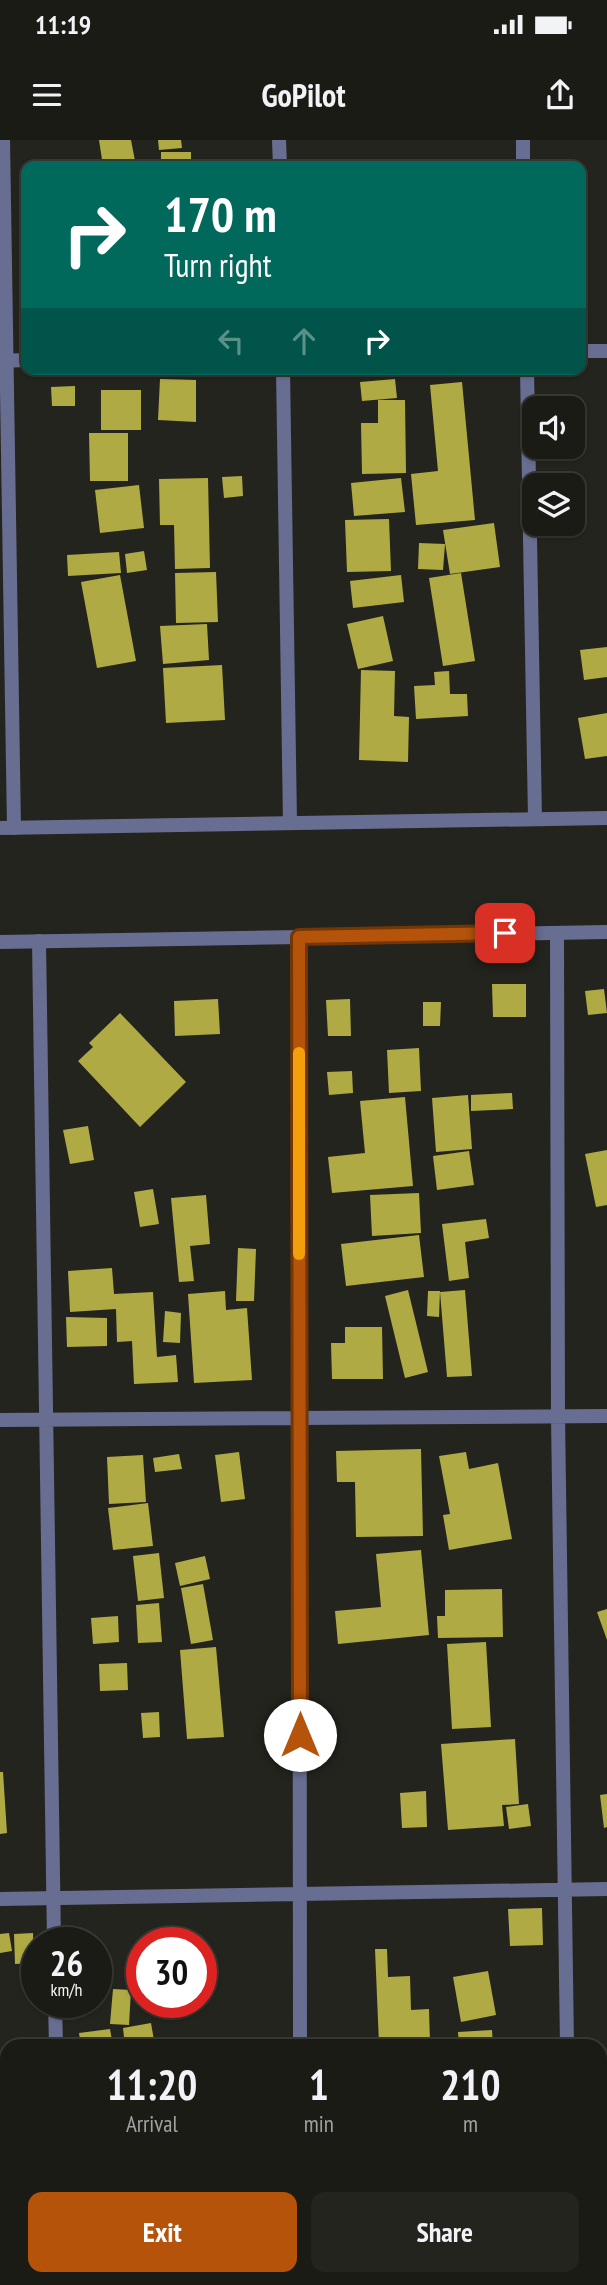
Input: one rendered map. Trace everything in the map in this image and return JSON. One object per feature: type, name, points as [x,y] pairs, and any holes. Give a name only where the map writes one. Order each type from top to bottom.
[{"type":"street","points":[[3,140],[7,828],[607,818]]},
{"type":"street","points":[[279,140],[280,161]]},
{"type":"street","points":[[523,140],[523,161]]},
{"type":"street","points":[[586,351],[607,351]]},
{"type":"street","points":[[3,361],[21,360]]},
{"type":"street","points":[[283,375],[290,823]]},
{"type":"street","points":[[527,375],[535,819]]},
{"type":"street","points":[[0,942],[607,932]]},
{"type":"street","points":[[557,933],[558,1416],[567,2039]]},
{"type":"street","points":[[299,937],[300,2039]]},
{"type":"street","points":[[39,941],[54,1927]]},
{"type":"street","points":[[0,1420],[607,1416]]},
{"type":"street","points":[[0,1899],[607,1889]]},
{"type":"street","points":[[55,2018],[56,2039]]},
{"type":"building","points":[[99,140],[131,140],[135,161],[102,161]]},
{"type":"building","points":[[158,140],[181,140],[182,148],[159,150]]},
{"type":"building","points":[[161,152],[191,152],[191,161],[161,161]]},
{"type":"building","points":[[160,379],[196,380],[196,422],[158,420]]},
{"type":"building","points":[[395,379],[397,398],[362,401],[360,382]]},
{"type":"building","points":[[462,382],[475,520],[416,525],[411,474],[438,471],[430,385]]},
{"type":"building","points":[[75,386],[75,406],[52,406],[51,387]]},
{"type":"building","points":[[101,390],[141,390],[141,430],[101,430]]},
{"type":"building","points":[[378,400],[405,400],[406,473],[362,474],[361,423],[378,423]]},
{"type":"building","points":[[89,433],[128,433],[128,481],[90,481]]},
{"type":"building","points":[[242,476],[243,496],[224,498],[222,477]]},
{"type":"building","points":[[208,478],[210,568],[175,569],[174,525],[160,525],[159,479]]},
{"type":"building","points":[[401,478],[405,512],[354,516],[351,483]]},
{"type":"building","points":[[139,485],[144,528],[100,533],[95,490]]},
{"type":"building","points":[[389,519],[391,571],[347,572],[345,520]]},
{"type":"building","points":[[494,523],[500,567],[450,574],[443,530]]},
{"type":"building","points":[[419,543],[445,544],[443,570],[418,569]]},
{"type":"building","points":[[144,551],[147,570],[127,573],[125,554]]},
{"type":"building","points":[[119,552],[121,573],[68,576],[67,555]]},
{"type":"building","points":[[216,572],[218,622],[176,623],[175,573]]},
{"type":"building","points":[[461,573],[475,661],[443,666],[429,578]]},
{"type":"building","points":[[120,575],[136,661],[97,668],[81,582]]},
{"type":"building","points":[[401,575],[404,602],[353,608],[350,581]]},
{"type":"building","points":[[383,616],[393,661],[358,669],[347,624]]},
{"type":"building","points":[[207,624],[209,660],[163,664],[160,626]]},
{"type":"building","points":[[607,647],[607,677],[584,680],[580,650]]},
{"type":"building","points":[[222,665],[225,720],[166,723],[163,668]]},
{"type":"building","points":[[361,670],[395,671],[394,716],[409,717],[408,762],[359,760]]},
{"type":"building","points":[[449,671],[450,694],[467,694],[468,716],[416,719],[414,686],[435,685],[434,672]]},
{"type":"building","points":[[607,713],[607,756],[585,759],[578,718]]},
{"type":"building","points":[[492,984],[526,984],[526,1017],[493,1017]]},
{"type":"building","points":[[604,989],[607,1013],[588,1015],[585,991]]},
{"type":"building","points":[[218,999],[220,1034],[175,1036],[174,1001]]},
{"type":"building","points":[[350,999],[351,1036],[328,1036],[326,1000]]},
{"type":"building","points":[[423,1002],[441,1002],[440,1026],[423,1026]]},
{"type":"building","points":[[120,1013],[186,1082],[140,1127],[78,1061],[93,1047],[89,1043]]},
{"type":"building","points":[[419,1048],[421,1091],[389,1093],[387,1050]]},
{"type":"building","points":[[352,1071],[353,1093],[329,1095],[327,1072]]},
{"type":"building","points":[[512,1093],[513,1109],[471,1111],[471,1095]]},
{"type":"building","points":[[468,1095],[472,1149],[436,1152],[432,1098]]},
{"type":"building","points":[[405,1097],[413,1186],[332,1193],[328,1157],[365,1153],[360,1101]]},
{"type":"building","points":[[88,1126],[94,1160],[70,1164],[63,1130]]},
{"type":"building","points":[[607,1150],[607,1205],[596,1207],[585,1154]]},
{"type":"building","points":[[469,1151],[474,1185],[437,1190],[433,1156]]},
{"type":"building","points":[[153,1189],[159,1224],[140,1227],[134,1192]]},
{"type":"building","points":[[419,1193],[421,1233],[372,1236],[370,1195]]},
{"type":"building","points":[[206,1195],[210,1244],[190,1246],[194,1281],[179,1282],[171,1198]]},
{"type":"building","points":[[486,1219],[489,1238],[465,1242],[469,1278],[449,1281],[442,1224]]},
{"type":"building","points":[[419,1235],[424,1277],[346,1286],[341,1244]]},
{"type":"building","points":[[238,1248],[256,1249],[254,1301],[236,1301]]},
{"type":"building","points":[[112,1268],[114,1294],[153,1292],[157,1357],[176,1355],[178,1382],[134,1384],[132,1341],[117,1342],[116,1309],[70,1312],[68,1271]]},
{"type":"building","points":[[408,1290],[428,1372],[405,1378],[385,1296]]},
{"type":"building","points":[[465,1290],[472,1376],[447,1377],[440,1292]]},
{"type":"building","points":[[225,1291],[226,1310],[247,1308],[252,1380],[194,1383],[188,1294]]},
{"type":"building","points":[[428,1291],[440,1291],[439,1317],[427,1316]]},
{"type":"building","points":[[165,1311],[181,1313],[180,1343],[163,1342]]},
{"type":"building","points":[[66,1317],[107,1318],[107,1346],[67,1347]]},
{"type":"building","points":[[345,1327],[382,1327],[383,1379],[332,1379],[331,1343],[345,1343]]},
{"type":"building","points":[[421,1449],[423,1536],[356,1537],[355,1482],[337,1482],[336,1451]]},
{"type":"building","points":[[239,1452],[245,1499],[221,1502],[215,1455]]},
{"type":"building","points":[[466,1452],[469,1469],[498,1463],[512,1539],[449,1550],[443,1515],[450,1514],[439,1456]]},
{"type":"building","points":[[179,1454],[182,1469],[155,1472],[153,1458]]},
{"type":"building","points":[[143,1455],[146,1502],[109,1504],[107,1457]]},
{"type":"building","points":[[148,1503],[153,1546],[113,1550],[108,1508]]},
{"type":"building","points":[[421,1550],[429,1635],[338,1644],[335,1611],[381,1607],[376,1554]]},
{"type":"building","points":[[159,1553],[164,1598],[138,1601],[133,1556]]},
{"type":"building","points":[[205,1556],[210,1579],[180,1586],[175,1563]]},
{"type":"building","points":[[203,1584],[213,1640],[191,1644],[181,1588]]},
{"type":"building","points":[[502,1589],[503,1637],[438,1638],[437,1616],[445,1616],[445,1590]]},
{"type":"building","points":[[159,1603],[162,1642],[138,1643],[136,1605]]},
{"type":"building","points":[[607,1609],[607,1640],[597,1612]]},
{"type":"building","points":[[118,1616],[119,1642],[93,1644],[91,1618]]},
{"type":"building","points":[[486,1642],[491,1727],[452,1729],[447,1644]]},
{"type":"building","points":[[216,1647],[224,1737],[187,1739],[180,1650]]},
{"type":"building","points":[[127,1663],[128,1690],[100,1691],[99,1664]]},
{"type":"building","points":[[159,1712],[160,1737],[143,1738],[141,1713]]},
{"type":"building","points":[[515,1739],[519,1804],[502,1805],[504,1826],[448,1830],[441,1744]]},
{"type":"building","points":[[0,1772],[3,1772],[7,1833],[0,1834]]},
{"type":"building","points":[[426,1791],[427,1827],[402,1828],[400,1793]]},
{"type":"building","points":[[607,1794],[607,1827],[604,1828],[600,1795]]},
{"type":"building","points":[[528,1804],[531,1826],[509,1829],[506,1807]]},
{"type":"building","points":[[542,1908],[543,1945],[510,1946],[508,1909]]},
{"type":"building","points":[[9,1933],[12,1951],[0,1953],[0,1934]]},
{"type":"building","points":[[14,1934],[21,1934],[21,1964],[15,1964]]},
{"type":"building","points":[[375,1949],[387,1949],[388,1977],[410,1976],[411,2010],[429,2009],[430,2039],[379,2039]]},
{"type":"building","points":[[488,1971],[496,2015],[461,2022],[453,1977]]},
{"type":"building","points":[[113,1989],[126,1990],[126,2018],[129,2018],[129,2025],[110,2024]]},
{"type":"building","points":[[151,2023],[154,2039],[124,2039],[123,2028]]},
{"type":"building","points":[[110,2029],[112,2039],[80,2039],[79,2033]]},
{"type":"building","points":[[492,2030],[493,2039],[458,2039],[458,2032]]},
{"type":"slow traffic","points":[[299,1053],[299,1254]]},
{"type":"route","points":[[300,1735],[299,937],[505,933]]}]
